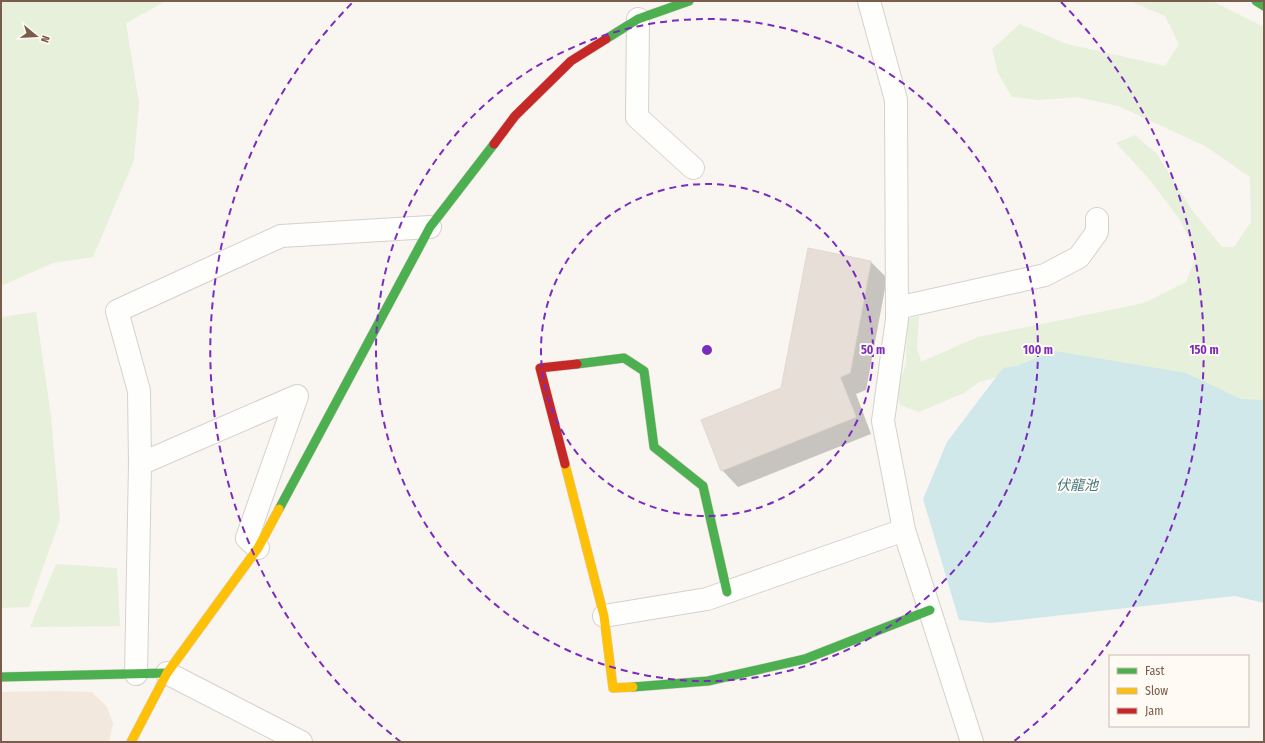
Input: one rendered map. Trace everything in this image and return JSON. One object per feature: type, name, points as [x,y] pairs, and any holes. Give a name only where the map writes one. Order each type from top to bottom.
[{"type":"street","points":[[131,742],[167,673],[258,548],[430,227],[514,116],[571,61],[638,19],[689,1]]},
{"type":"street","points":[[868,1],[896,100],[897,318],[884,421],[904,530],[972,742]]},
{"type":"street","points":[[1256,1],[1264,6]]},
{"type":"street","points":[[638,19],[637,117],[693,168]]},
{"type":"street","points":[[897,308],[1045,275],[1079,256],[1096,232],[1097,220]]},
{"type":"street","points":[[136,674],[140,391],[117,311],[281,236],[430,227]]},
{"type":"street","points":[[726,592],[703,486],[654,447],[644,371],[624,358],[540,368],[604,616],[613,688],[708,681],[805,659],[930,610]]},
{"type":"street","points":[[140,464],[297,396],[247,538],[258,548]]},
{"type":"street","points":[[604,616],[707,599],[904,530]]},
{"type":"street","points":[[1,677],[167,673],[301,742]]},
{"type":"shaded area","points":[[1,692],[92,692],[107,707],[113,723],[109,742],[1,742]]},
{"type":"green space","points":[[1,1],[166,1],[126,23],[139,103],[134,160],[93,257],[53,263],[1,286]]},
{"type":"green space","points":[[1130,1],[1212,1],[1264,27],[1264,410],[1042,365],[979,382],[964,393],[919,412],[900,405],[897,390],[906,363],[907,319],[919,316],[917,348],[921,362],[978,337],[1144,303],[1186,282],[1197,255],[1180,220],[1149,179],[1116,143],[1135,135],[1157,154],[1192,210],[1222,247],[1234,247],[1251,222],[1250,177],[1205,146],[1118,106],[1077,97],[1039,100],[1012,97],[998,73],[992,49],[1020,24],[1067,44],[1165,66],[1179,44],[1165,16]]},
{"type":"green space","points":[[36,312],[51,416],[60,520],[29,607],[1,608],[1,317]]},
{"type":"green space","points":[[56,564],[117,568],[120,626],[30,627]]},
{"type":"water","name":"伏龍池","points":[[1054,351],[1186,373],[1241,399],[1264,400],[1264,603],[1235,596],[991,623],[959,620],[923,499],[947,442],[1003,368],[1017,366]]},
{"type":"building","points":[[808,248],[871,261],[850,373],[840,377],[856,417],[721,471],[701,420],[781,388]]},
{"type":"traffic: fast","points":[[606,39],[638,19],[689,1]]},
{"type":"traffic: fast","points":[[1256,1],[1264,6]]},
{"type":"traffic: fast","points":[[279,509],[430,227],[494,144]]},
{"type":"traffic: fast","points":[[577,364],[624,358],[644,371],[654,447],[703,486],[727,592]]},
{"type":"traffic: fast","points":[[633,687],[708,681],[805,659],[930,610]]},
{"type":"traffic: fast","points":[[1,677],[167,673]]},
{"type":"traffic: slow","points":[[565,464],[604,616],[613,688],[633,687]]},
{"type":"traffic: slow","points":[[131,742],[167,673],[258,548],[279,509]]},
{"type":"traffic: jam","points":[[494,144],[515,116],[571,61],[606,39]]},
{"type":"traffic: jam","points":[[565,464],[540,368],[577,364]]}]
